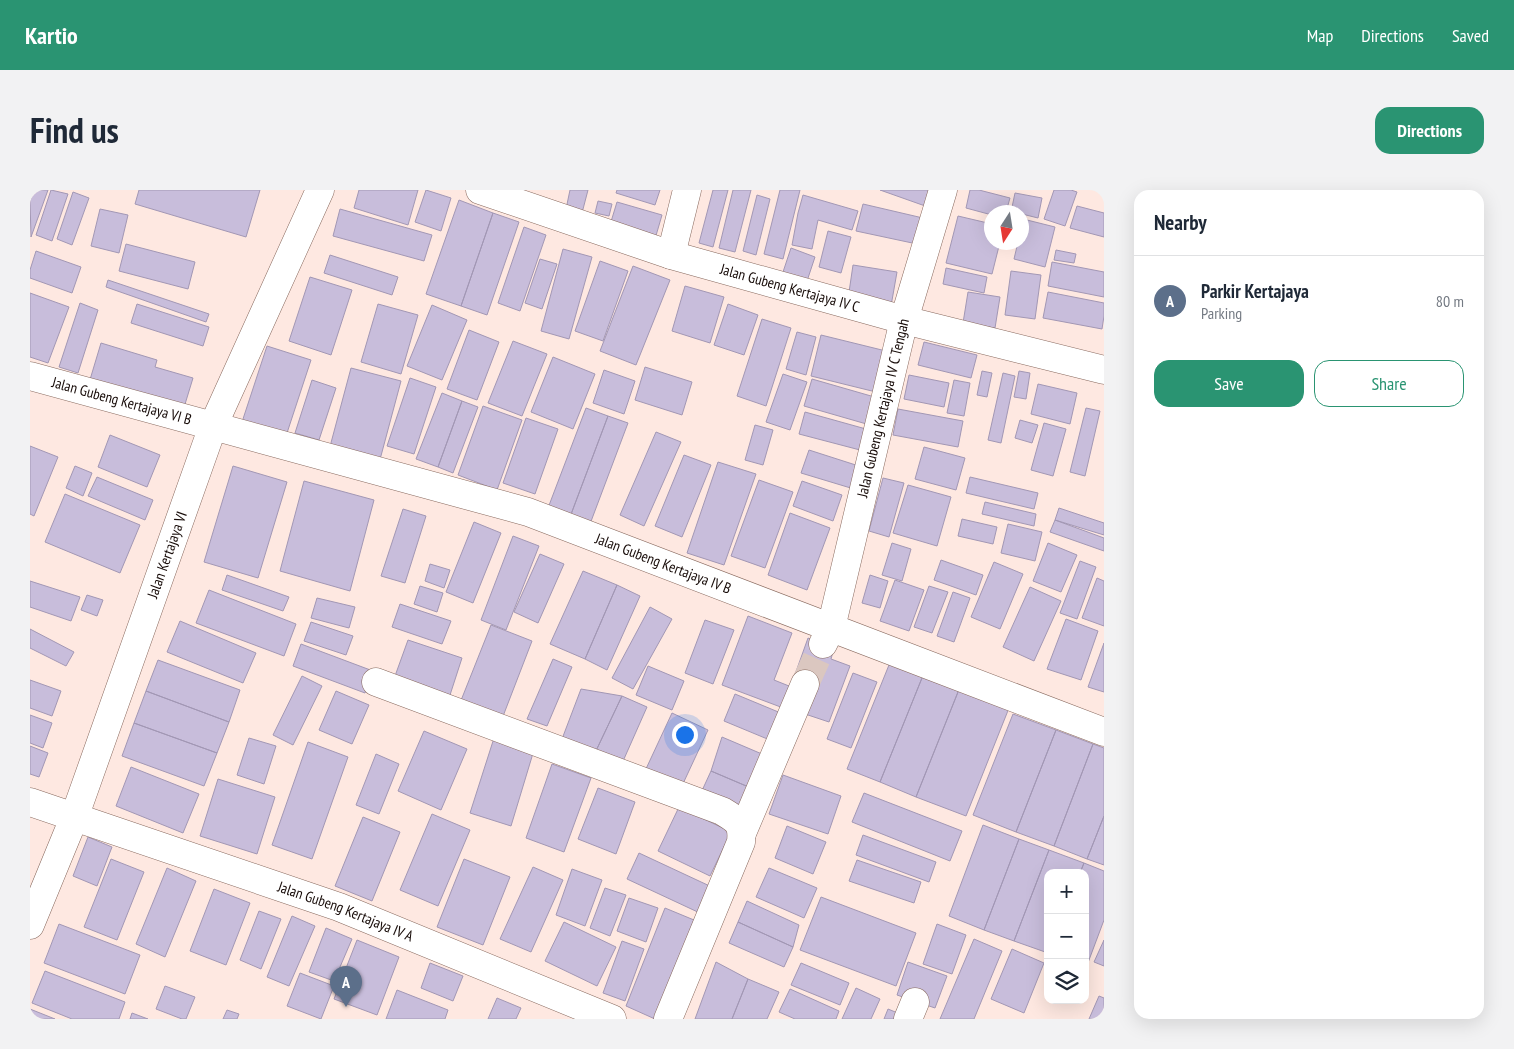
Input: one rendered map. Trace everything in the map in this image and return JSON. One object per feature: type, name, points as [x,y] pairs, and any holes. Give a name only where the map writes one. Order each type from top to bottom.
[{"type":"street","name":"Jalan Kertajaya VI","points":[[30,925],[74,818],[213,426],[320,190]]},
{"type":"street","name":"Jalan Gubeng Kertajaya IV C","points":[[480,190],[670,255],[904,320],[1104,370]]},
{"type":"street","points":[[670,255],[688,190]]},
{"type":"street","name":"Jalan Gubeng Kertajaya IV C Tengah","points":[[827,636],[904,320],[943,190]]},
{"type":"street","name":"Jalan Gubeng Kertajaya VI B","points":[[30,376],[213,426]]},
{"type":"street","name":"Jalan Gubeng Kertajaya IV B","points":[[213,426],[528,512],[827,636],[1104,732]]},
{"type":"street","points":[[376,682],[722,811],[741,825],[741,842],[668,1019]]},
{"type":"street","points":[[742,833],[805,684]]},
{"type":"street","name":"Jalan Gubeng Kertajaya IV A","points":[[30,802],[339,907],[612,1019]]},
{"type":"building","points":[[34,190],[48,190],[31,237],[30,201]]},
{"type":"building","points":[[51,190],[68,194],[52,241],[36,235]]},
{"type":"building","points":[[139,190],[260,190],[246,237],[135,204]]},
{"type":"building","points":[[359,190],[418,190],[408,225],[354,208]]},
{"type":"building","points":[[426,190],[451,198],[441,231],[415,222]]},
{"type":"building","points":[[570,190],[588,190],[582,213],[566,209]]},
{"type":"building","points":[[617,190],[660,190],[655,205],[616,193]]},
{"type":"building","points":[[713,190],[728,190],[713,247],[699,243]]},
{"type":"building","points":[[733,190],[751,190],[735,252],[719,248]]},
{"type":"building","points":[[780,190],[800,190],[783,259],[764,254]]},
{"type":"building","points":[[880,190],[934,190],[928,207]]},
{"type":"building","points":[[970,190],[979,190],[1010,198],[1008,205],[984,205],[984,213],[966,208]]},
{"type":"building","points":[[1054,190],[1077,192],[1065,226],[1044,219]]},
{"type":"building","points":[[73,192],[89,198],[72,245],[57,239]]},
{"type":"building","points":[[1015,193],[1042,198],[1038,218],[1029,216],[1029,205],[1012,205]]},
{"type":"building","points":[[757,195],[770,199],[756,255],[743,251]]},
{"type":"building","points":[[803,195],[858,211],[852,230],[818,220],[812,249],[792,245]]},
{"type":"building","points":[[459,200],[493,213],[461,306],[426,294]]},
{"type":"building","points":[[598,201],[612,204],[609,216],[595,213]]},
{"type":"building","points":[[617,202],[662,215],[655,239],[610,225]]},
{"type":"building","points":[[863,204],[923,218],[917,244],[856,231]]},
{"type":"building","points":[[1077,206],[1104,213],[1104,237],[1070,228]]},
{"type":"building","points":[[100,209],[128,215],[119,253],[91,246]]},
{"type":"building","points":[[340,209],[432,235],[424,261],[333,236]]},
{"type":"building","points":[[493,213],[519,222],[487,315],[461,306]]},
{"type":"building","points":[[958,216],[984,222],[984,250],[998,250],[992,274],[946,263]]},
{"type":"building","points":[[1029,220],[1055,227],[1045,267],[1014,259],[1016,250],[1029,250]]},
{"type":"building","points":[[524,227],[546,235],[520,311],[498,303]]},
{"type":"building","points":[[828,231],[851,237],[841,273],[819,267]]},
{"type":"building","points":[[126,244],[195,262],[188,289],[119,271]]},
{"type":"building","points":[[791,248],[815,257],[805,287],[781,278]]},
{"type":"building","points":[[563,249],[592,257],[569,339],[541,331]]},
{"type":"building","points":[[1056,250],[1076,254],[1074,263],[1054,260]]},
{"type":"building","points":[[36,251],[81,267],[72,293],[30,278],[30,270]]},
{"type":"building","points":[[330,255],[398,277],[392,295],[324,273]]},
{"type":"building","points":[[540,259],[557,264],[542,309],[525,303]]},
{"type":"building","points":[[600,261],[628,271],[603,341],[575,331]]},
{"type":"building","points":[[1052,262],[1104,272],[1104,297],[1048,286]]},
{"type":"building","points":[[853,265],[897,272],[891,306],[848,299]]},
{"type":"building","points":[[633,266],[670,280],[636,365],[600,351]]},
{"type":"building","points":[[946,268],[987,277],[984,293],[943,284]]},
{"type":"building","points":[[1011,271],[1041,275],[1035,319],[1005,315]]},
{"type":"building","points":[[310,277],[352,290],[331,355],[289,341]]},
{"type":"building","points":[[108,280],[209,314],[206,322],[106,287]]},
{"type":"building","points":[[685,286],[724,297],[710,343],[672,331]]},
{"type":"building","points":[[968,292],[1000,297],[995,328],[963,323]]},
{"type":"building","points":[[1048,292],[1104,303],[1102,329],[1043,318]]},
{"type":"building","points":[[30,293],[69,307],[48,363],[30,357]]},
{"type":"building","points":[[80,303],[98,310],[78,373],[59,367]]},
{"type":"building","points":[[137,304],[209,327],[203,346],[131,323]]},
{"type":"building","points":[[378,304],[418,315],[401,374],[361,362]]},
{"type":"building","points":[[728,304],[758,315],[744,355],[714,345]]},
{"type":"building","points":[[432,305],[467,320],[442,380],[407,366]]},
{"type":"building","points":[[762,319],[791,328],[766,406],[737,396]]},
{"type":"building","points":[[469,330],[499,342],[477,400],[447,389]]},
{"type":"building","points":[[797,332],[816,337],[806,375],[786,369]]},
{"type":"building","points":[[821,335],[886,351],[876,392],[811,376]]},
{"type":"building","points":[[513,341],[547,354],[522,416],[488,403]]},
{"type":"building","points":[[924,342],[977,355],[971,378],[918,365]]},
{"type":"building","points":[[101,343],[157,360],[155,367],[193,378],[182,414],[89,383]]},
{"type":"building","points":[[267,346],[311,360],[286,436],[242,422]]},
{"type":"building","points":[[553,357],[595,374],[573,429],[531,412]]},
{"type":"building","points":[[645,367],[692,382],[682,415],[635,400]]},
{"type":"building","points":[[351,368],[401,381],[378,467],[328,454]]},
{"type":"building","points":[[604,370],[635,381],[624,414],[593,403]]},
{"type":"building","points":[[982,371],[992,373],[987,397],[977,395]]},
{"type":"building","points":[[1019,371],[1030,373],[1026,399],[1014,397]]},
{"type":"building","points":[[1003,373],[1015,376],[1001,443],[988,440]]},
{"type":"building","points":[[783,374],[807,382],[790,430],[766,422]]},
{"type":"building","points":[[909,375],[949,383],[944,407],[904,399]]},
{"type":"building","points":[[410,378],[436,387],[414,454],[387,446]]},
{"type":"building","points":[[812,379],[878,398],[870,425],[804,406]]},
{"type":"building","points":[[312,380],[336,388],[319,440],[295,433]]},
{"type":"building","points":[[954,380],[970,383],[964,416],[947,413]]},
{"type":"building","points":[[1038,384],[1077,393],[1070,424],[1031,414]]},
{"type":"building","points":[[442,393],[462,401],[438,467],[416,459]]},
{"type":"building","points":[[462,401],[478,407],[453,473],[438,467]]},
{"type":"building","points":[[483,406],[522,420],[497,490],[458,475]]},
{"type":"building","points":[[586,408],[608,416],[570,517],[548,508]]},
{"type":"building","points":[[1086,408],[1100,411],[1085,476],[1070,472]]},
{"type":"building","points":[[898,409],[963,421],[958,447],[893,435]]},
{"type":"building","points":[[805,412],[866,429],[860,450],[799,434]]},
{"type":"building","points":[[608,416],[628,423],[590,524],[570,517]]},
{"type":"building","points":[[526,418],[558,429],[535,494],[503,483]]},
{"type":"building","points":[[1020,420],[1038,425],[1032,443],[1015,438]]},
{"type":"building","points":[[1044,423],[1066,429],[1053,476],[1031,470]]},
{"type":"building","points":[[755,425],[773,430],[763,465],[745,460]]},
{"type":"building","points":[[656,432],[681,442],[644,526],[620,515]]},
{"type":"building","points":[[110,435],[160,455],[147,487],[98,467]]},
{"type":"building","points":[[30,446],[58,457],[34,516],[30,514]]},
{"type":"building","points":[[924,447],[965,458],[956,490],[915,479]]},
{"type":"building","points":[[809,450],[862,467],[854,489],[801,473]]},
{"type":"building","points":[[684,455],[711,465],[682,537],[655,526]]},
{"type":"building","points":[[718,462],[756,474],[724,565],[687,553]]},
{"type":"building","points":[[75,466],[92,473],[83,496],[66,488]]},
{"type":"building","points":[[233,466],[287,482],[258,578],[204,562]]},
{"type":"building","points":[[97,477],[153,500],[145,520],[88,496]]},
{"type":"building","points":[[970,477],[1038,493],[1034,509],[966,493]]},
{"type":"building","points":[[883,478],[904,483],[889,537],[869,531]]},
{"type":"building","points":[[759,480],[793,492],[765,568],[731,556]]},
{"type":"building","points":[[304,481],[374,500],[350,591],[280,571]]},
{"type":"building","points":[[802,481],[842,495],[833,521],[793,506]]},
{"type":"building","points":[[908,485],[951,497],[937,546],[893,533]]},
{"type":"building","points":[[65,494],[140,525],[120,573],[45,542]]},
{"type":"building","points":[[985,502],[1036,514],[1034,526],[982,514]]},
{"type":"building","points":[[1059,508],[1104,523],[1104,535],[1055,520]]},
{"type":"building","points":[[403,509],[426,516],[405,583],[381,576]]},
{"type":"building","points":[[790,513],[830,528],[807,590],[768,575]]},
{"type":"building","points":[[962,519],[997,527],[993,544],[958,536]]},
{"type":"building","points":[[1055,520],[1104,538],[1104,551],[1050,532]]},
{"type":"building","points":[[474,522],[501,533],[473,603],[446,592]]},
{"type":"building","points":[[1008,524],[1042,532],[1035,561],[1001,553]]},
{"type":"building","points":[[513,536],[539,546],[506,630],[481,620]]},
{"type":"building","points":[[892,543],[911,549],[902,581],[882,575]]},
{"type":"building","points":[[1048,543],[1077,555],[1061,592],[1033,581]]},
{"type":"building","points":[[540,554],[564,564],[538,623],[514,612]]},
{"type":"building","points":[[941,560],[983,575],[976,595],[934,580]]},
{"type":"building","points":[[1080,561],[1096,567],[1077,619],[1060,613]]},
{"type":"building","points":[[994,562],[1023,574],[1000,629],[971,617]]},
{"type":"building","points":[[430,564],[450,570],[444,588],[425,581]]},
{"type":"building","points":[[583,571],[617,585],[585,659],[550,644]]},
{"type":"building","points":[[227,575],[289,597],[283,611],[222,590]]},
{"type":"building","points":[[870,575],[888,581],[880,608],[862,603]]},
{"type":"building","points":[[1097,578],[1104,581],[1104,626],[1082,618]]},
{"type":"building","points":[[895,580],[924,590],[909,631],[880,621]]},
{"type":"building","points":[[30,581],[80,597],[71,621],[30,607]]},
{"type":"building","points":[[617,585],[640,596],[607,670],[585,659]]},
{"type":"building","points":[[420,586],[443,593],[437,612],[414,604]]},
{"type":"building","points":[[929,586],[948,592],[932,633],[914,627]]},
{"type":"building","points":[[1030,587],[1061,601],[1034,661],[1003,647]]},
{"type":"building","points":[[209,590],[296,624],[284,656],[196,623]]},
{"type":"building","points":[[953,592],[970,598],[954,642],[937,636]]},
{"type":"building","points":[[87,595],[103,600],[97,616],[81,610]]},
{"type":"building","points":[[317,598],[355,607],[349,628],[311,618]]},
{"type":"building","points":[[400,604],[451,621],[442,644],[392,627]]},
{"type":"building","points":[[650,607],[672,619],[633,689],[612,678]]},
{"type":"building","points":[[748,616],[792,633],[774,680],[794,688],[786,709],[722,685]]},
{"type":"building","points":[[1066,619],[1098,631],[1081,680],[1047,669]]},
{"type":"building","points":[[705,620],[734,630],[713,684],[685,673]]},
{"type":"building","points":[[180,621],[256,653],[243,683],[167,652]]},
{"type":"building","points":[[311,622],[353,636],[346,655],[304,641]]},
{"type":"building","points":[[491,625],[532,641],[500,724],[458,708]]},
{"type":"building","points":[[30,629],[74,652],[66,666],[30,648]]},
{"type":"building","points":[[808,638],[834,648],[831,659],[850,666],[829,722],[799,712],[793,680]]},
{"type":"building","points":[[408,640],[462,658],[450,695],[395,676]]},
{"type":"building","points":[[1104,643],[1104,692],[1088,687]]},
{"type":"building","points":[[301,644],[373,671],[365,693],[293,666]]},
{"type":"building","points":[[553,659],[572,667],[547,726],[527,719]]},
{"type":"building","points":[[158,660],[240,690],[229,722],[146,691]]},
{"type":"building","points":[[891,660],[924,673],[880,782],[847,769]]},
{"type":"building","points":[[648,666],[684,681],[672,710],[636,695]]},
{"type":"building","points":[[853,673],[877,682],[851,748],[827,739]]},
{"type":"building","points":[[924,673],[960,687],[916,797],[880,782]]},
{"type":"building","points":[[302,676],[322,686],[293,745],[273,735]]},
{"type":"building","points":[[30,680],[61,691],[52,716],[30,708]]},
{"type":"building","points":[[960,687],[1009,708],[966,816],[916,797]]},
{"type":"building","points":[[581,689],[622,696],[594,755],[562,739]]},
{"type":"building","points":[[146,691],[229,722],[217,753],[134,723]]},
{"type":"building","points":[[336,691],[369,705],[352,744],[319,730]]},
{"type":"building","points":[[735,694],[788,716],[777,743],[724,721]]},
{"type":"building","points":[[622,696],[647,707],[620,768],[594,755]]},
{"type":"building","points":[[672,713],[708,730],[681,788],[645,771]]},
{"type":"building","points":[[1013,714],[1056,730],[1016,832],[973,815]]},
{"type":"building","points":[[30,715],[52,723],[43,748],[30,743]]},
{"type":"building","points":[[134,723],[217,753],[204,786],[122,756]]},
{"type":"building","points":[[1056,730],[1093,744],[1054,846],[1016,832]]},
{"type":"building","points":[[424,731],[467,749],[441,810],[398,791]]},
{"type":"building","points":[[722,737],[769,757],[758,791],[711,771]]},
{"type":"building","points":[[249,738],[276,746],[264,784],[237,775]]},
{"type":"building","points":[[494,738],[534,750],[511,826],[470,813]]},
{"type":"building","points":[[308,742],[348,757],[312,859],[272,845]]},
{"type":"building","points":[[1093,744],[1104,748],[1104,816],[1087,859],[1054,846]]},
{"type":"building","points":[[30,746],[48,753],[39,777],[30,774]]},
{"type":"building","points":[[376,754],[399,764],[379,814],[356,805]]},
{"type":"building","points":[[552,764],[591,778],[564,852],[526,838]]},
{"type":"building","points":[[131,767],[199,794],[183,833],[116,806]]},
{"type":"building","points":[[711,771],[758,791],[747,815],[700,795]]},
{"type":"building","points":[[783,775],[841,796],[828,834],[769,814]]},
{"type":"building","points":[[218,779],[275,797],[257,854],[200,836]]},
{"type":"building","points":[[598,788],[635,802],[616,854],[578,839]]},
{"type":"building","points":[[864,793],[962,831],[950,861],[852,822]]},
{"type":"building","points":[[679,807],[731,832],[710,876],[658,851]]},
{"type":"building","points":[[432,814],[470,830],[438,906],[400,890]]},
{"type":"building","points":[[1104,816],[1104,865],[1087,859]]},
{"type":"building","points":[[363,817],[400,832],[372,901],[335,886]]},
{"type":"building","points":[[983,825],[1019,839],[984,930],[949,916]]},
{"type":"building","points":[[787,826],[826,842],[813,874],[775,858]]},
{"type":"building","points":[[863,835],[936,862],[929,882],[856,855]]},
{"type":"building","points":[[88,837],[112,847],[97,886],[73,876]]},
{"type":"building","points":[[1019,839],[1049,850],[1014,941],[984,930]]},
{"type":"building","points":[[1049,850],[1084,863],[1082,869],[1044,869],[1044,952],[1014,941]]},
{"type":"building","points":[[639,853],[714,888],[702,914],[627,879]]},
{"type":"building","points":[[111,859],[144,872],[117,940],[84,927]]},
{"type":"building","points":[[464,859],[510,877],[483,945],[437,927]]},
{"type":"building","points":[[857,860],[921,882],[914,903],[849,881]]},
{"type":"building","points":[[1084,863],[1104,871],[1104,920],[1089,960],[1089,869],[1082,869]]},
{"type":"building","points":[[533,867],[563,880],[531,952],[500,939]]},
{"type":"building","points":[[167,868],[196,881],[165,957],[136,944]]},
{"type":"building","points":[[769,868],[817,888],[804,918],[756,897]]},
{"type":"building","points":[[572,869],[602,880],[585,926],[556,915]]},
{"type":"building","points":[[605,888],[626,895],[610,936],[590,928]]},
{"type":"building","points":[[214,889],[250,903],[226,965],[190,951]]},
{"type":"building","points":[[821,897],[916,933],[896,986],[800,950]]},
{"type":"building","points":[[629,898],[658,908],[646,942],[617,931]]},
{"type":"building","points":[[747,901],[799,925],[793,947],[738,922]]},
{"type":"building","points":[[665,908],[694,920],[655,1019],[626,1006]]},
{"type":"building","points":[[259,911],[281,919],[261,969],[240,960]]},
{"type":"building","points":[[292,916],[315,926],[289,986],[267,977]]},
{"type":"building","points":[[564,922],[616,947],[597,986],[545,961]]},
{"type":"building","points":[[738,922],[793,947],[784,967],[729,943]]},
{"type":"building","points":[[59,924],[140,955],[125,994],[44,963]]},
{"type":"building","points":[[937,924],[966,935],[952,974],[923,964]]},
{"type":"building","points":[[326,928],[352,939],[334,981],[309,972]]},
{"type":"building","points":[[974,939],[1002,951],[974,1019],[940,1019]]},
{"type":"building","points":[[357,940],[399,957],[377,1015],[334,999]]},
{"type":"building","points":[[1104,940],[1104,966],[1094,962]]},
{"type":"building","points":[[622,941],[644,949],[625,1001],[603,993]]},
{"type":"building","points":[[1012,949],[1044,963],[1024,1013],[991,999]]},
{"type":"building","points":[[716,962],[748,979],[732,1019],[695,1019]]},
{"type":"building","points":[[908,962],[947,976],[935,1008],[897,995]]},
{"type":"building","points":[[430,963],[463,976],[453,1001],[421,988]]},
{"type":"building","points":[[801,963],[849,983],[840,1005],[791,985]]},
{"type":"building","points":[[45,971],[125,1002],[119,1019],[72,1019],[32,1003]]},
{"type":"building","points":[[300,973],[334,986],[321,1019],[287,1006]]},
{"type":"building","points":[[748,979],[779,992],[767,1019],[732,1019]]},
{"type":"building","points":[[165,986],[195,997],[186,1019],[156,1009]]},
{"type":"building","points":[[856,988],[880,999],[871,1019],[842,1019]]},
{"type":"building","points":[[790,989],[839,1011],[836,1019],[795,1019],[779,1012]]},
{"type":"building","points":[[397,990],[448,1010],[445,1019],[386,1019]]},
{"type":"building","points":[[1099,996],[1104,998],[1104,1019],[1089,1019]]},
{"type":"building","points":[[497,998],[521,1008],[516,1019],[488,1019]]},
{"type":"building","points":[[30,1009],[55,1019],[30,1019]]},
{"type":"building","points":[[888,1009],[905,1016],[904,1019],[884,1019]]},
{"type":"building","points":[[227,1010],[239,1014],[237,1019],[223,1019]]},
{"type":"building","points":[[132,1013],[148,1019],[130,1019]]},
{"type":"tunnel","points":[[805,684],[823,644]]},
{"type":"place","name":"Parkir Kertajaya","points":[[346,1007]]}]
